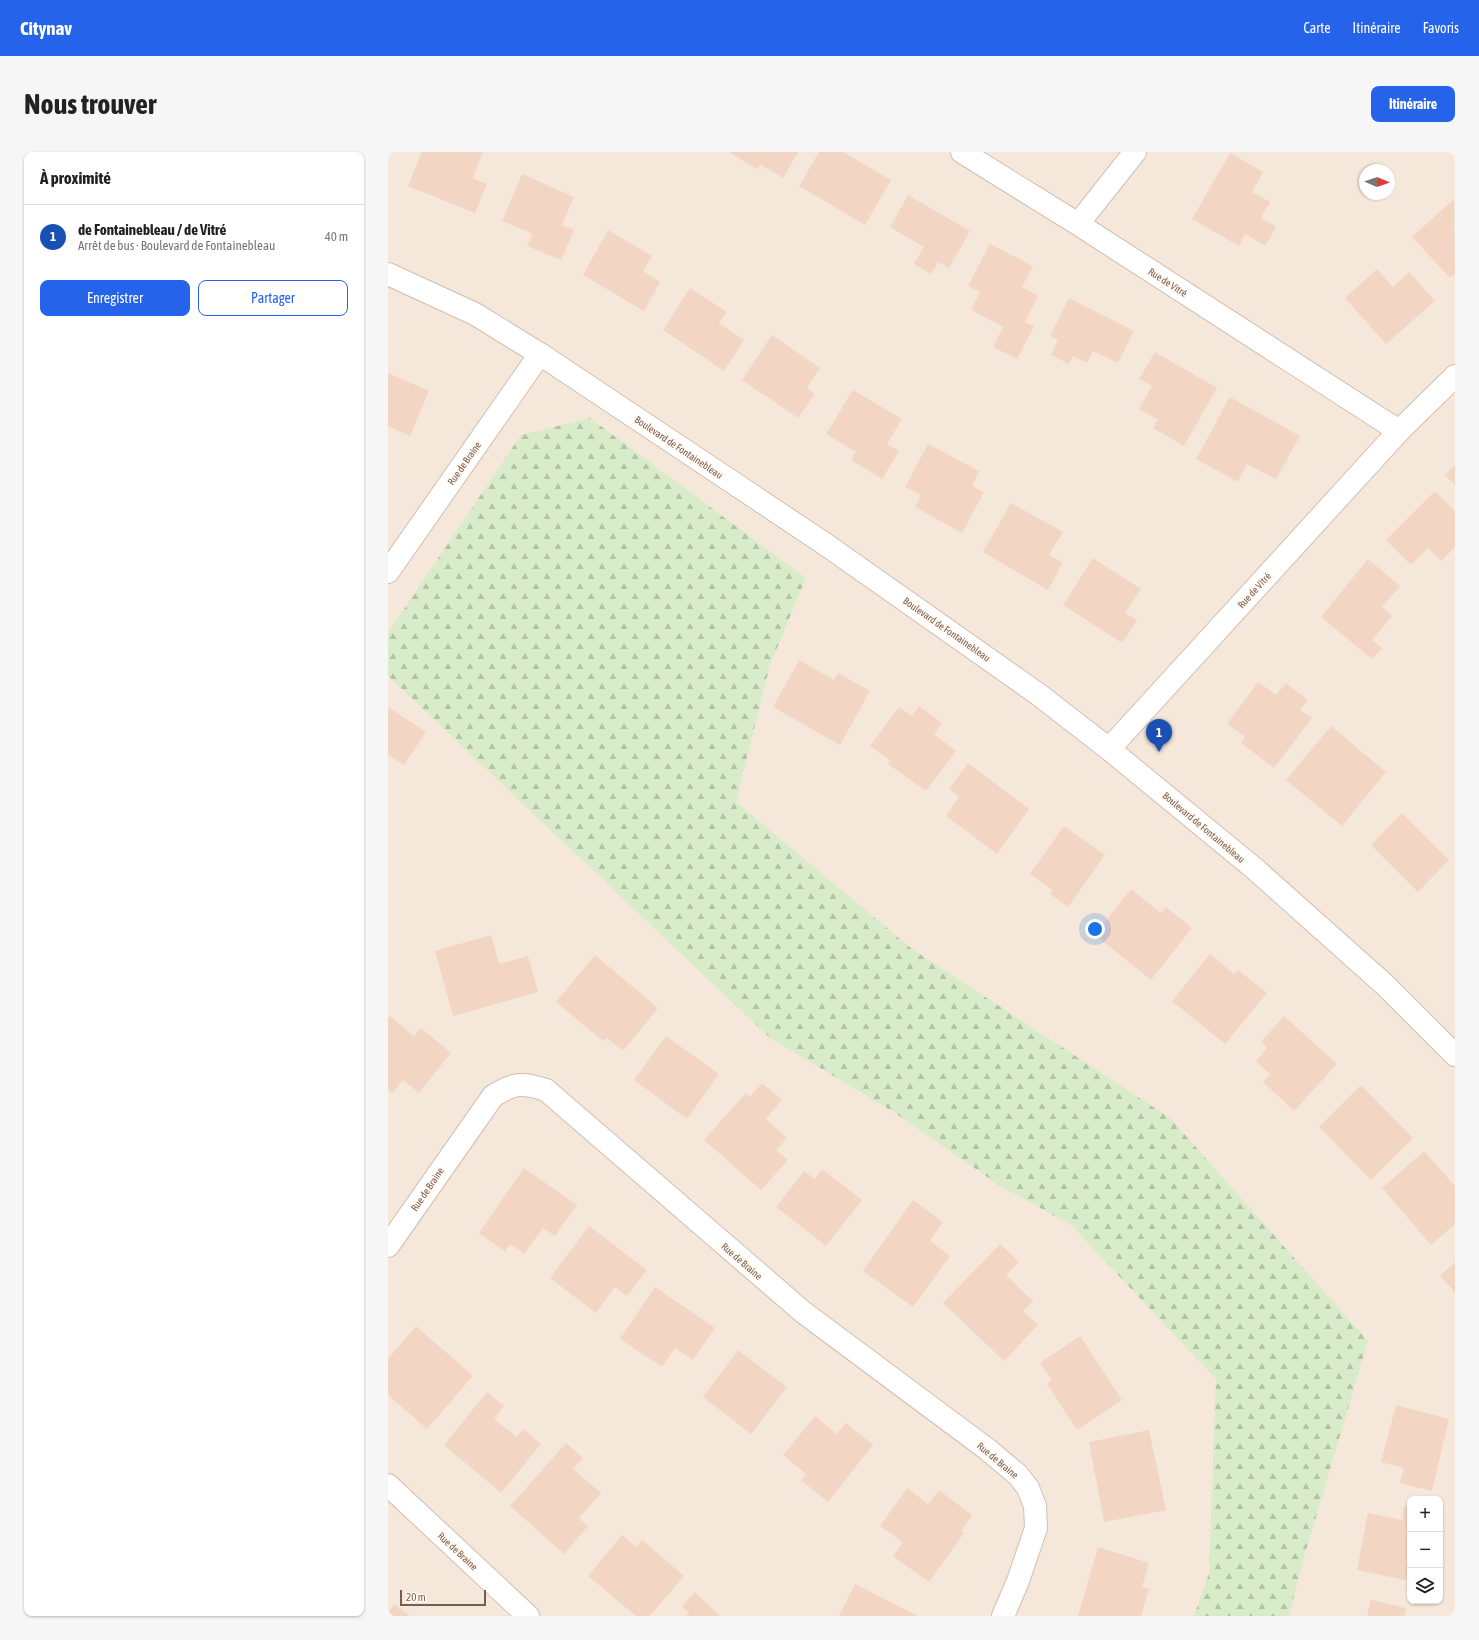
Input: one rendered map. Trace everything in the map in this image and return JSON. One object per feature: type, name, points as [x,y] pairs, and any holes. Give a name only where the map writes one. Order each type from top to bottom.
[{"type":"street","name":"Rue de Vitré","points":[[962,152],[987,158],[1078,224],[1399,431]]},
{"type":"street","points":[[1078,224],[1135,152]]},
{"type":"street","name":"Boulevard de Fontainebleau","points":[[388,274],[475,314],[540,354],[832,549],[1038,694],[1109,749],[1201,824],[1306,914],[1386,985],[1455,1055]]},
{"type":"street","name":"Rue de Braine","points":[[388,572],[540,354]]},
{"type":"street","name":"Rue de Vitré","points":[[1109,749],[1399,431],[1455,376]]},
{"type":"street","name":"Rue de Braine","points":[[388,1246],[493,1096],[506,1088],[519,1084],[532,1085],[546,1090],[803,1312],[987,1449],[1018,1475],[1028,1488],[1035,1506],[1036,1528],[1018,1581],[1003,1616]]},
{"type":"street","name":"Rue de Braine","points":[[388,1486],[528,1616]]},
{"type":"shaded area","points":[[388,152],[1455,152],[1455,1616],[388,1616]]},
{"type":"green space","points":[[590,418],[806,578],[770,665],[736,802],[912,949],[1170,1118],[1368,1341],[1300,1571],[1289,1616],[1194,1616],[1209,1573],[1216,1379],[1071,1225],[999,1185],[895,1113],[769,1037],[388,676],[388,633],[521,435]]},
{"type":"building","points":[[422,152],[483,152],[473,178],[487,184],[475,213],[408,186]]},
{"type":"building","points":[[729,152],[798,152],[783,178],[760,164],[757,169]]},
{"type":"building","points":[[819,152],[843,152],[891,180],[865,225],[799,186]]},
{"type":"building","points":[[1230,153],[1263,172],[1252,192],[1270,202],[1261,218],[1276,227],[1265,246],[1245,234],[1239,246],[1192,219]]},
{"type":"building","points":[[522,174],[574,197],[562,225],[574,230],[561,260],[527,246],[533,234],[502,221]]},
{"type":"building","points":[[908,195],[970,231],[949,268],[938,262],[931,274],[914,264],[924,247],[890,227]]},
{"type":"building","points":[[1454,199],[1455,274],[1450,278],[1412,237]]},
{"type":"building","points":[[608,230],[652,256],[643,271],[660,282],[644,311],[583,275]]},
{"type":"building","points":[[990,244],[1033,266],[1022,287],[1038,296],[1025,322],[1034,326],[1017,359],[993,347],[1003,327],[971,310],[980,292],[968,286]]},
{"type":"building","points":[[1377,269],[1393,287],[1409,272],[1435,301],[1386,344],[1345,298]]},
{"type":"building","points":[[690,288],[727,312],[719,323],[744,340],[724,371],[663,330]]},
{"type":"building","points":[[1069,298],[1134,331],[1118,363],[1093,351],[1087,363],[1073,356],[1069,364],[1051,355],[1058,340],[1050,336]]},
{"type":"building","points":[[772,335],[820,368],[807,388],[815,394],[798,418],[742,380]]},
{"type":"building","points":[[1155,352],[1217,388],[1184,446],[1153,428],[1158,420],[1139,409],[1152,386],[1139,379]]},
{"type":"building","points":[[388,373],[429,391],[410,436],[388,426]]},
{"type":"building","points":[[853,390],[902,419],[887,444],[899,451],[882,479],[851,460],[856,452],[826,434]]},
{"type":"building","points":[[1230,397],[1300,436],[1276,479],[1247,464],[1238,482],[1196,459]]},
{"type":"building","points":[[928,444],[979,471],[972,486],[984,492],[962,533],[915,507],[921,495],[905,487]]},
{"type":"building","points":[[1455,465],[1455,485],[1445,475]]},
{"type":"building","points":[[1435,491],[1455,511],[1455,547],[1441,561],[1428,548],[1411,565],[1386,540]]},
{"type":"building","points":[[1011,503],[1063,532],[1049,555],[1063,563],[1048,590],[983,552]]},
{"type":"building","points":[[1093,558],[1141,589],[1125,613],[1137,620],[1122,643],[1063,605]]},
{"type":"building","points":[[1368,559],[1400,586],[1382,607],[1392,616],[1372,640],[1382,648],[1372,659],[1321,617]]},
{"type":"building","points":[[799,660],[834,680],[838,673],[870,691],[840,745],[773,707]]},
{"type":"building","points":[[1258,682],[1276,695],[1286,683],[1308,700],[1300,710],[1312,718],[1274,768],[1241,743],[1245,737],[1227,724]]},
{"type":"building","points":[[919,706],[942,723],[934,734],[956,751],[926,791],[888,764],[890,760],[870,746],[899,707],[912,716]]},
{"type":"building","points":[[388,707],[426,732],[404,765],[388,755]]},
{"type":"building","points":[[1331,726],[1386,772],[1342,826],[1286,780]]},
{"type":"building","points":[[968,763],[1029,809],[997,854],[946,816],[959,797],[949,789]]},
{"type":"building","points":[[1402,813],[1449,860],[1418,892],[1371,845]]},
{"type":"building","points":[[1064,826],[1105,855],[1068,907],[1050,894],[1053,890],[1030,874]]},
{"type":"building","points":[[1131,889],[1161,913],[1166,907],[1192,928],[1151,980],[1095,935]]},
{"type":"building","points":[[491,935],[499,964],[528,956],[538,992],[453,1016],[435,951]]},
{"type":"building","points":[[1210,954],[1234,974],[1238,970],[1267,993],[1225,1044],[1172,1001]]},
{"type":"building","points":[[595,955],[658,1008],[623,1051],[607,1038],[603,1041],[556,1002]]},
{"type":"building","points":[[390,1016],[414,1036],[421,1028],[451,1053],[419,1093],[403,1080],[392,1093],[388,1089],[388,1019]]},
{"type":"building","points":[[1284,1016],[1337,1064],[1294,1111],[1263,1082],[1270,1074],[1256,1061],[1267,1048],[1261,1042]]},
{"type":"building","points":[[666,1036],[719,1074],[687,1119],[634,1080]]},
{"type":"building","points":[[762,1083],[782,1100],[766,1119],[787,1138],[776,1150],[788,1160],[761,1190],[704,1140],[746,1093],[750,1097]]},
{"type":"building","points":[[1361,1085],[1413,1138],[1371,1180],[1319,1127]]},
{"type":"building","points":[[1424,1151],[1455,1186],[1455,1224],[1431,1245],[1382,1188]]},
{"type":"building","points":[[524,1168],[577,1205],[555,1236],[543,1228],[524,1254],[510,1244],[505,1252],[479,1233]]},
{"type":"building","points":[[822,1169],[862,1200],[826,1246],[776,1207],[804,1171],[815,1179]]},
{"type":"building","points":[[913,1200],[943,1222],[930,1241],[950,1256],[913,1307],[863,1271]]},
{"type":"building","points":[[589,1226],[647,1270],[627,1296],[615,1287],[596,1313],[550,1278]]},
{"type":"building","points":[[1000,1244],[1019,1262],[1006,1275],[1033,1301],[1023,1311],[1038,1325],[1004,1361],[943,1303]]},
{"type":"building","points":[[1455,1262],[1455,1292],[1440,1276]]},
{"type":"building","points":[[655,1287],[715,1328],[693,1360],[675,1348],[662,1367],[620,1339]]},
{"type":"building","points":[[416,1326],[473,1376],[427,1429],[388,1395],[388,1359]]},
{"type":"building","points":[[1080,1336],[1122,1400],[1077,1430],[1047,1384],[1052,1380],[1040,1363]]},
{"type":"building","points":[[738,1350],[787,1387],[751,1434],[703,1397]]},
{"type":"building","points":[[487,1392],[504,1406],[494,1419],[517,1437],[523,1429],[541,1444],[501,1493],[444,1445]]},
{"type":"building","points":[[1396,1405],[1449,1419],[1432,1491],[1400,1483],[1404,1468],[1381,1462]]},
{"type":"building","points":[[815,1416],[837,1434],[846,1423],[873,1445],[828,1502],[801,1480],[806,1474],[783,1455]]},
{"type":"building","points":[[1149,1430],[1166,1510],[1104,1522],[1089,1442]]},
{"type":"building","points":[[566,1443],[583,1458],[573,1469],[601,1493],[579,1518],[588,1526],[564,1554],[510,1506]]},
{"type":"building","points":[[907,1488],[928,1504],[939,1490],[972,1515],[961,1531],[964,1533],[929,1582],[893,1556],[903,1542],[880,1526]]},
{"type":"building","points":[[1404,1506],[1407,1506],[1407,1580],[1357,1570],[1368,1513],[1402,1520]]},
{"type":"building","points":[[622,1535],[636,1547],[642,1540],[684,1576],[650,1616],[636,1616],[588,1576]]},
{"type":"building","points":[[1098,1547],[1149,1563],[1142,1587],[1149,1589],[1141,1616],[1078,1616]]},
{"type":"building","points":[[855,1584],[918,1616],[839,1616]]},
{"type":"building","points":[[695,1592],[720,1616],[686,1616],[689,1613],[682,1606]]},
{"type":"building","points":[[1371,1600],[1406,1608],[1404,1616],[1367,1616]]},
{"type":"building","points":[[395,1604],[410,1616],[388,1616],[388,1612]]},
{"type":"place","name":"de Fontainebleau / de Vitré","points":[[1159,752]]}]
